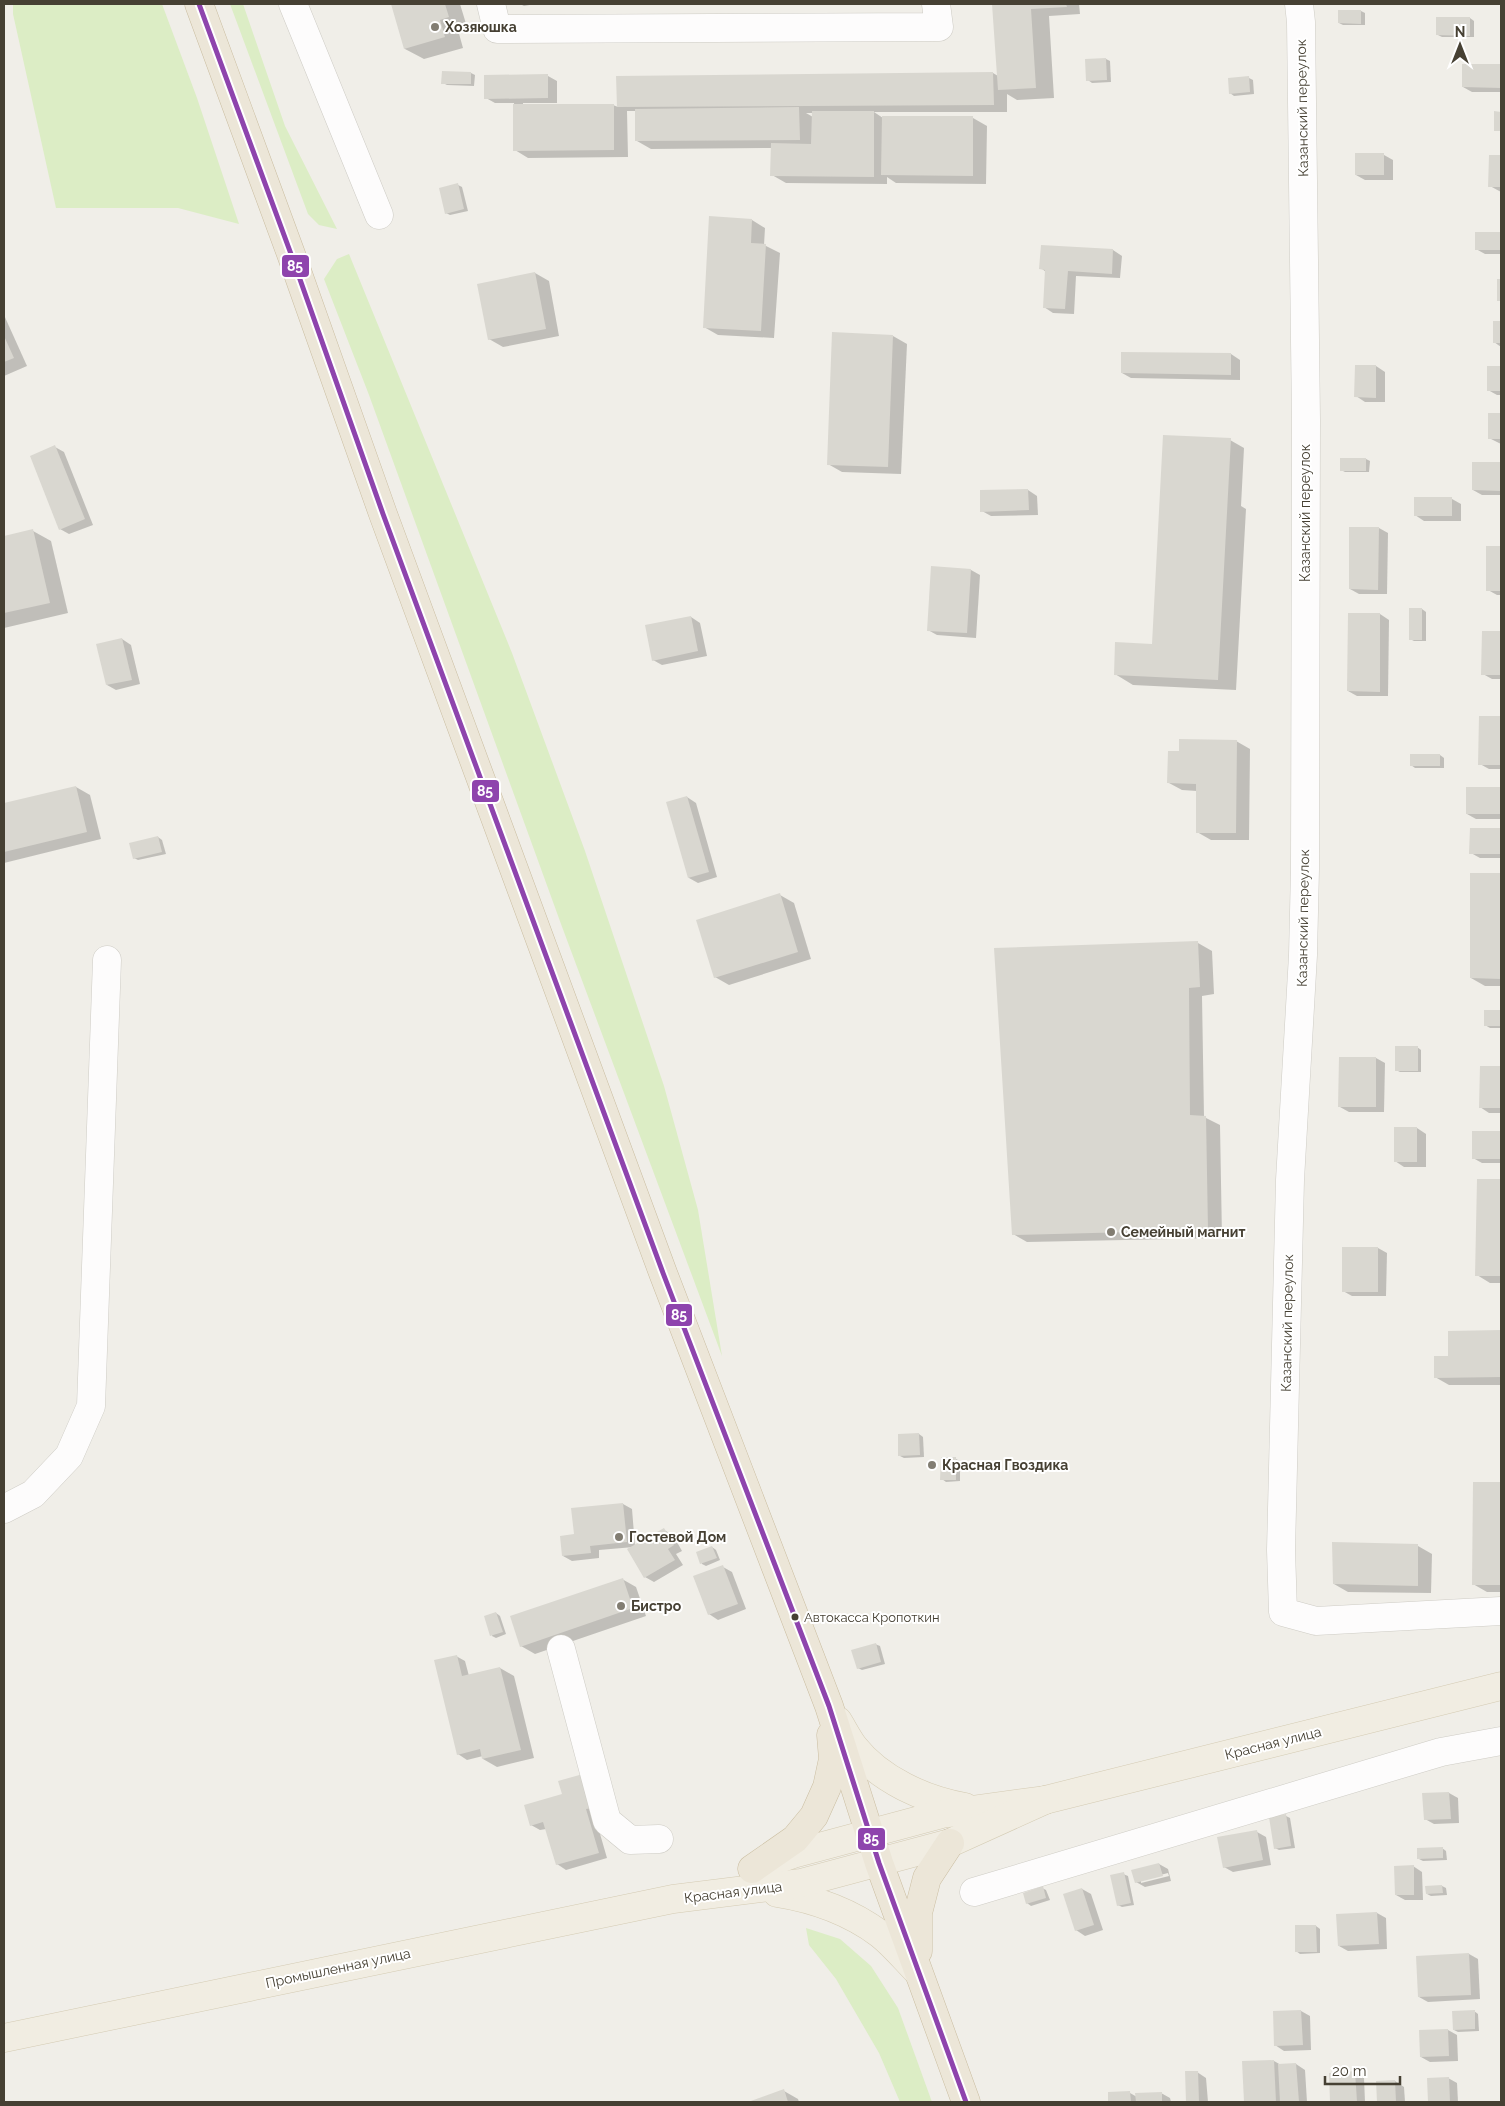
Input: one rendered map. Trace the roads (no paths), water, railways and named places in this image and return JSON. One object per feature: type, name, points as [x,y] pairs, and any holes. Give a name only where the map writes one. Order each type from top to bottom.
[{"type":"highway","points":[[199,4],[291,254],[386,523],[663,1273],[829,1706],[879,1863],[966,2102]]},
{"type":"highway","points":[[754,1879],[814,1816],[827,1786],[833,1759],[829,1706]]},
{"type":"highway","points":[[918,1972],[918,1913],[928,1878],[950,1844]]},
{"type":"main road","name":"Красная улица","points":[[754,1879],[793,1854],[942,1814],[1046,1800],[1501,1686]]},
{"type":"main road","points":[[829,1706],[854,1748],[878,1770],[903,1785],[940,1802],[979,1809]]},
{"type":"main road","name":"Красная улица","points":[[673,1899],[754,1879],[801,1883],[879,1863],[950,1844],[1046,1800]]},
{"type":"main road","points":[[754,1879],[842,1910],[881,1935],[918,1972]]},
{"type":"main road","name":"Промышленная улица","points":[[4,2038],[673,1899]]},
{"type":"street","points":[[293,4],[379,215]]},
{"type":"street","points":[[491,4],[497,30],[939,27],[936,4]]},
{"type":"street","name":"Казанский переулок","points":[[1299,4],[1305,400],[1305,859],[1303,955],[1290,1180],[1281,1550],[1283,1612],[1316,1621],[1501,1611]]},
{"type":"street","points":[[4,1509],[33,1494],[69,1456],[91,1406],[107,960]]},
{"type":"street","points":[[561,1649],[607,1821],[630,1840],[659,1839]]},
{"type":"street","points":[[974,1892],[1441,1752],[1501,1741]]},
{"type":"place","name":"Хозяюшка","points":[[435,27]]},
{"type":"place","name":"Семейный магнит","points":[[1111,1232]]},
{"type":"place","name":"Красная Гвоздика","points":[[932,1465]]},
{"type":"place","name":"Гостевой Дом","points":[[619,1537]]},
{"type":"place","name":"Бистро","points":[[621,1606]]},
{"type":"place","name":"Автокасса Кропоткин","points":[[795,1617]]}]
